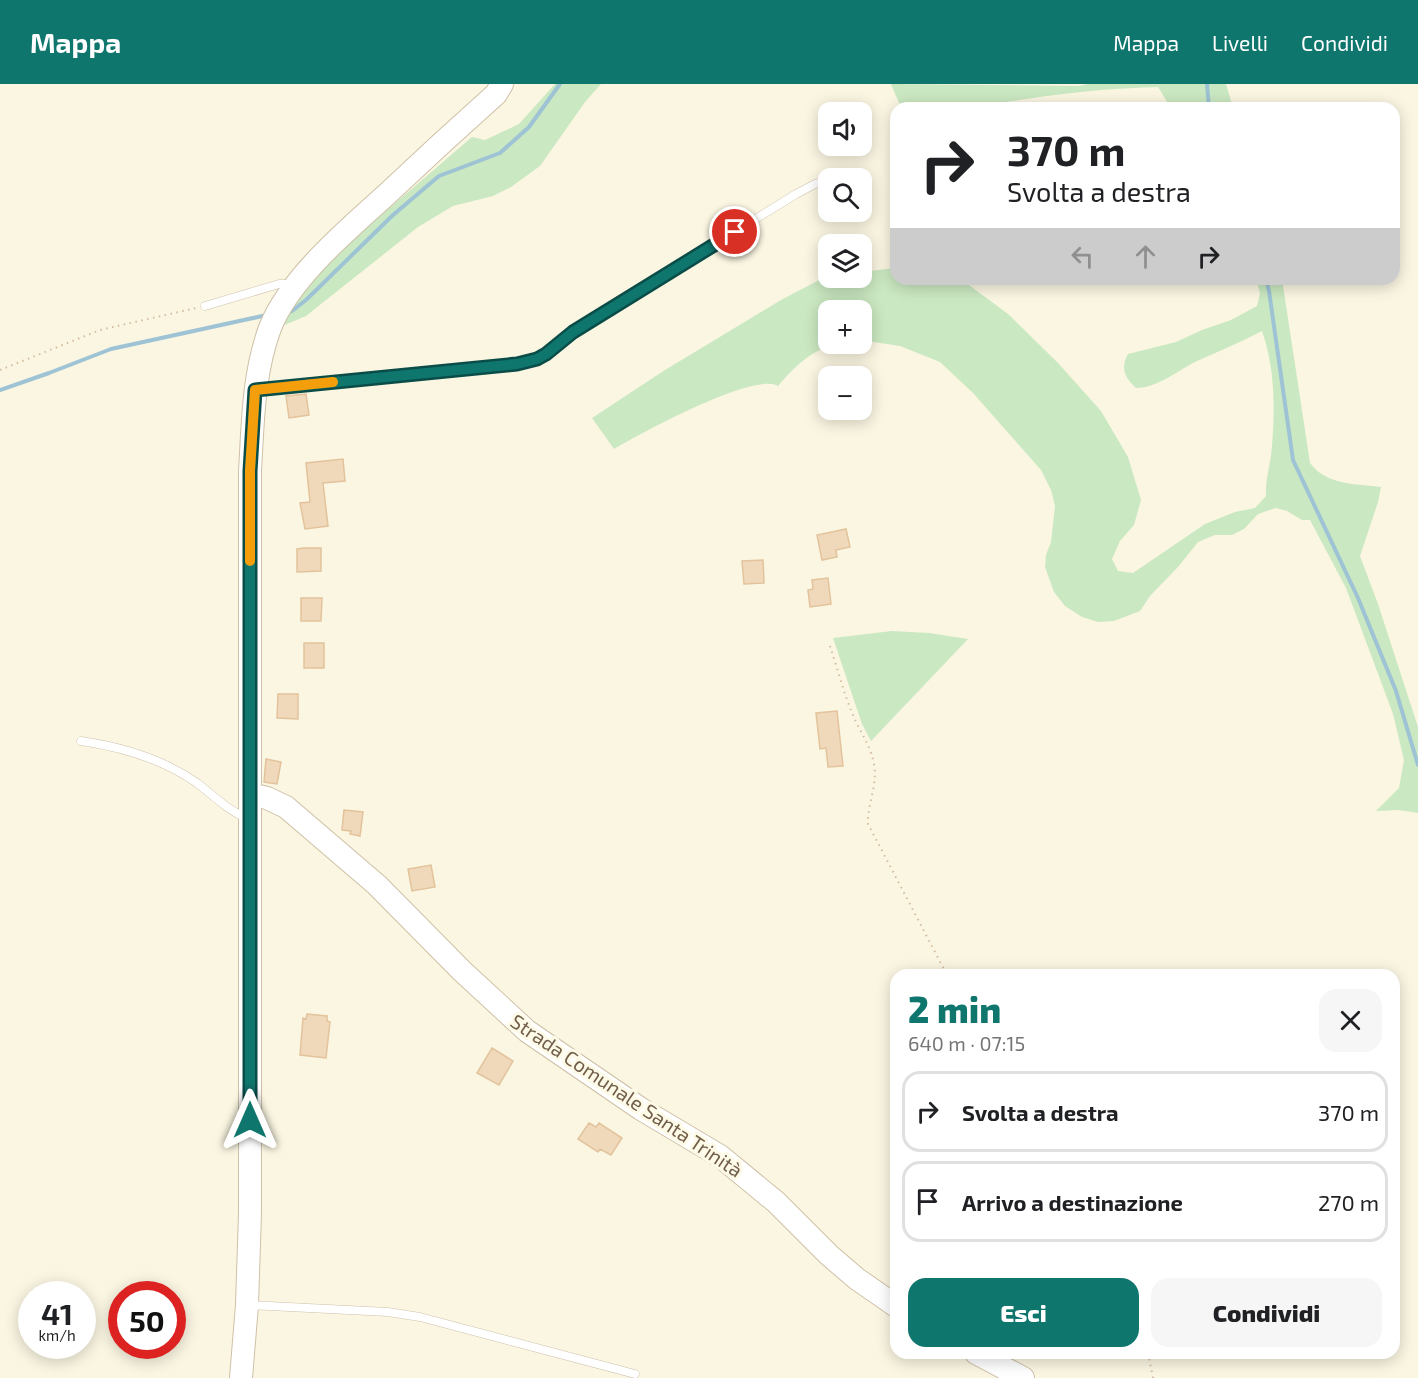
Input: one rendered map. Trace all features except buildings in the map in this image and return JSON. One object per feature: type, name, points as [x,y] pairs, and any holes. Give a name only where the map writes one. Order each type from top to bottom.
[{"type":"main road","points":[[241,1378],[247,1305],[250,1213],[250,471],[255,390],[261,355],[278,313],[295,284],[348,230],[496,94],[502,84]]},
{"type":"main road","name":"Strada Comunale Santa Trinità","points":[[250,794],[267,798],[286,807],[377,885],[462,971],[527,1031],[641,1109],[720,1156],[776,1202],[829,1255],[857,1279],[890,1302]]},
{"type":"main road","points":[[987,1359],[1023,1378]]},
{"type":"lane","points":[[255,390],[517,364],[537,359],[573,332],[818,183]]},
{"type":"lane","points":[[205,306],[279,284],[295,284]]},
{"type":"lane","points":[[81,741],[109,745],[163,765],[196,782],[235,813],[250,819]]},
{"type":"lane","points":[[247,1305],[388,1312],[420,1317],[635,1374]]},
{"type":"path","points":[[0,370],[100,330],[205,306]]},
{"type":"path","points":[[830,646],[855,721],[868,742],[874,766],[874,792],[867,812],[868,824],[944,969]]},
{"type":"path","points":[[1149,1359],[1153,1378]]},
{"type":"green space","points":[[555,84],[601,84],[585,102],[540,166],[511,187],[493,196],[453,206],[418,227],[306,316],[282,326],[303,293],[316,278],[372,223],[472,137],[485,140],[519,124]]},
{"type":"green space","points":[[891,84],[1079,86],[1088,84],[1226,84],[1231,102],[1167,102],[1158,87],[1088,91],[1006,102],[899,102]]},
{"type":"green space","points":[[890,269],[890,285],[969,285],[1008,314],[1058,363],[1101,411],[1128,457],[1141,500],[1134,525],[1120,541],[1112,559],[1118,571],[1133,573],[1205,524],[1235,512],[1255,508],[1266,496],[1274,402],[1272,374],[1262,331],[1197,361],[1160,382],[1144,387],[1136,388],[1127,377],[1124,364],[1128,354],[1176,342],[1231,320],[1257,306],[1260,293],[1258,285],[1283,285],[1310,463],[1324,476],[1352,484],[1381,487],[1360,556],[1418,727],[1418,813],[1399,810],[1376,811],[1399,788],[1404,760],[1393,714],[1346,588],[1310,520],[1302,520],[1287,511],[1276,508],[1258,514],[1244,529],[1232,535],[1215,535],[1198,542],[1150,596],[1140,611],[1114,621],[1098,622],[1082,617],[1065,606],[1054,592],[1045,567],[1046,555],[1051,542],[1055,506],[1051,490],[1041,470],[973,393],[940,362],[900,346],[872,342],[872,300],[818,300],[818,351],[797,365],[778,386],[765,384],[746,387],[723,395],[614,449],[592,418],[665,370],[781,300],[818,281],[818,288],[872,288],[872,271]]},
{"type":"green space","points":[[892,631],[929,633],[968,639],[871,741],[862,724],[833,638]]},
{"type":"waterway","points":[[287,312],[292,311],[306,300],[393,215],[439,176],[500,153],[529,127],[560,84]]},
{"type":"waterway","points":[[1207,84],[1208,102]]},
{"type":"waterway","points":[[1268,285],[1293,460],[1358,598],[1396,691],[1418,765]]},
{"type":"waterway","points":[[0,390],[111,349],[267,315]]},
{"type":"slow traffic","points":[[250,561],[250,471],[255,390],[333,382]]},
{"type":"route","points":[[250,1120],[250,471],[255,390],[517,364],[537,359],[573,332],[735,232]]}]
